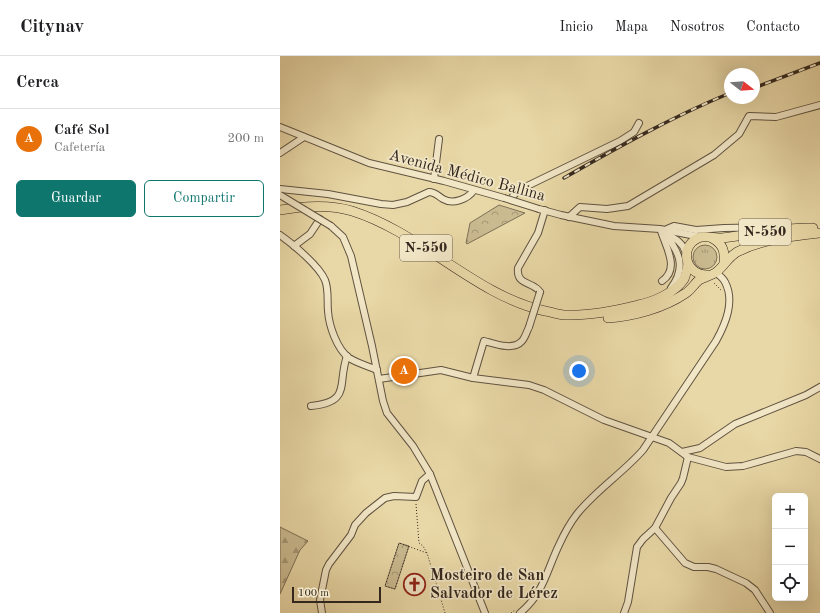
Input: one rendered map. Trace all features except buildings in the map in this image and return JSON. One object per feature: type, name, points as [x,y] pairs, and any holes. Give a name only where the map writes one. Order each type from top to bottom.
[{"type":"highway","name":"N-550","points":[[280,210],[317,206],[333,207],[352,211],[376,220],[406,235],[497,292],[517,302],[536,309],[564,315],[609,318],[630,315],[666,303],[686,292],[698,280],[713,274],[736,253],[782,237],[820,233]]},
{"type":"highway","name":"N-550","points":[[706,237],[721,238],[781,230],[806,228],[820,229]]},
{"type":"highway","name":"N-550","points":[[706,237],[718,241],[723,247],[725,254],[724,263]]},
{"type":"highway","points":[[706,237],[693,241],[688,247],[686,253],[688,264],[694,272],[699,274],[713,274]]},
{"type":"highway","name":"N-550","points":[[564,315],[608,312],[642,304],[668,293],[678,286],[685,277],[688,264]]},
{"type":"street","points":[[569,217],[580,208],[606,209],[628,206],[714,155],[739,134],[749,116],[776,117],[820,105]]},
{"type":"street","points":[[511,200],[520,190],[620,141],[634,132],[639,123]]},
{"type":"street","name":"Avenida Médico Ballina","points":[[280,127],[369,163],[434,179],[569,217],[614,226],[653,229],[706,237]]},
{"type":"street","points":[[280,153],[304,137]]},
{"type":"street","points":[[434,179],[439,139]]},
{"type":"street","points":[[280,189],[328,194],[393,205],[407,202],[429,192],[432,192],[448,201],[458,200],[470,195],[474,190]]},
{"type":"street","points":[[280,195],[331,226],[343,237],[349,248],[383,401],[387,413],[413,446],[430,474],[484,613]]},
{"type":"street","points":[[473,378],[484,341],[499,345],[512,346],[521,342],[529,327],[540,292],[537,288],[521,280],[518,274],[518,268],[538,233],[542,210]]},
{"type":"street","points":[[292,244],[310,234],[320,219]]},
{"type":"street","points":[[664,231],[674,226],[696,230],[774,227],[781,230]]},
{"type":"street","points":[[662,281],[668,278],[672,264],[664,231]]},
{"type":"street","points":[[664,231],[680,258],[680,270],[675,283],[668,293]]},
{"type":"street","name":"Avenida Médico Ballina","points":[[664,231],[680,242],[685,247],[686,253]]},
{"type":"street","points":[[280,235],[292,244],[320,272],[325,280],[328,313],[331,326],[341,348],[348,356],[377,370]]},
{"type":"street","points":[[280,239],[292,244]]},
{"type":"street","points":[[519,610],[534,599],[541,588],[558,545],[567,528],[589,501],[634,460],[652,437],[716,341],[725,324],[729,304],[724,281],[713,274]]},
{"type":"street","points":[[311,406],[327,404],[337,398],[342,385],[344,365],[348,356]]},
{"type":"street","points":[[379,379],[441,370],[473,378],[520,383],[537,387],[604,420],[672,444],[688,457],[732,468],[796,451],[806,452],[820,458]]},
{"type":"street","points":[[682,452],[700,448],[735,424],[806,395],[820,387]]},
{"type":"street","points":[[624,613],[628,602],[638,547],[643,539],[655,528],[683,478],[688,457]]},
{"type":"street","points":[[322,613],[320,600],[326,570],[350,535],[355,525],[366,513],[385,498],[394,496],[416,497],[422,481],[430,474]]},
{"type":"street","points":[[655,528],[685,563],[694,568],[702,567],[716,569],[746,583],[755,590],[770,613]]},
{"type":"path","points":[[713,274],[723,296]]},
{"type":"path","points":[[416,497],[419,543],[423,546],[427,553],[445,613]]},
{"type":"path","points":[[409,546],[395,589],[385,586],[399,543],[409,546],[427,553]]},
{"type":"path","points":[[511,613],[519,610]]},
{"type":"green space","points":[[499,205],[525,213],[467,244],[470,223]]},
{"type":"green space","points":[[700,245],[710,245],[717,252],[717,262],[710,269],[700,269],[693,262],[693,252]]},
{"type":"green space","points":[[280,527],[308,541],[300,550],[280,594]]},
{"type":"green space","points":[[399,543],[409,546],[395,589],[385,586]]},
{"type":"railway","points":[[760,86],[820,63]]},
{"type":"railway","points":[[564,178],[646,133],[687,112],[724,96]]},
{"type":"place","name":"Café Sol","points":[[404,371]]},
{"type":"place","name":"Mosteiro de San Salvador de Lérez","points":[[414,585]]}]
